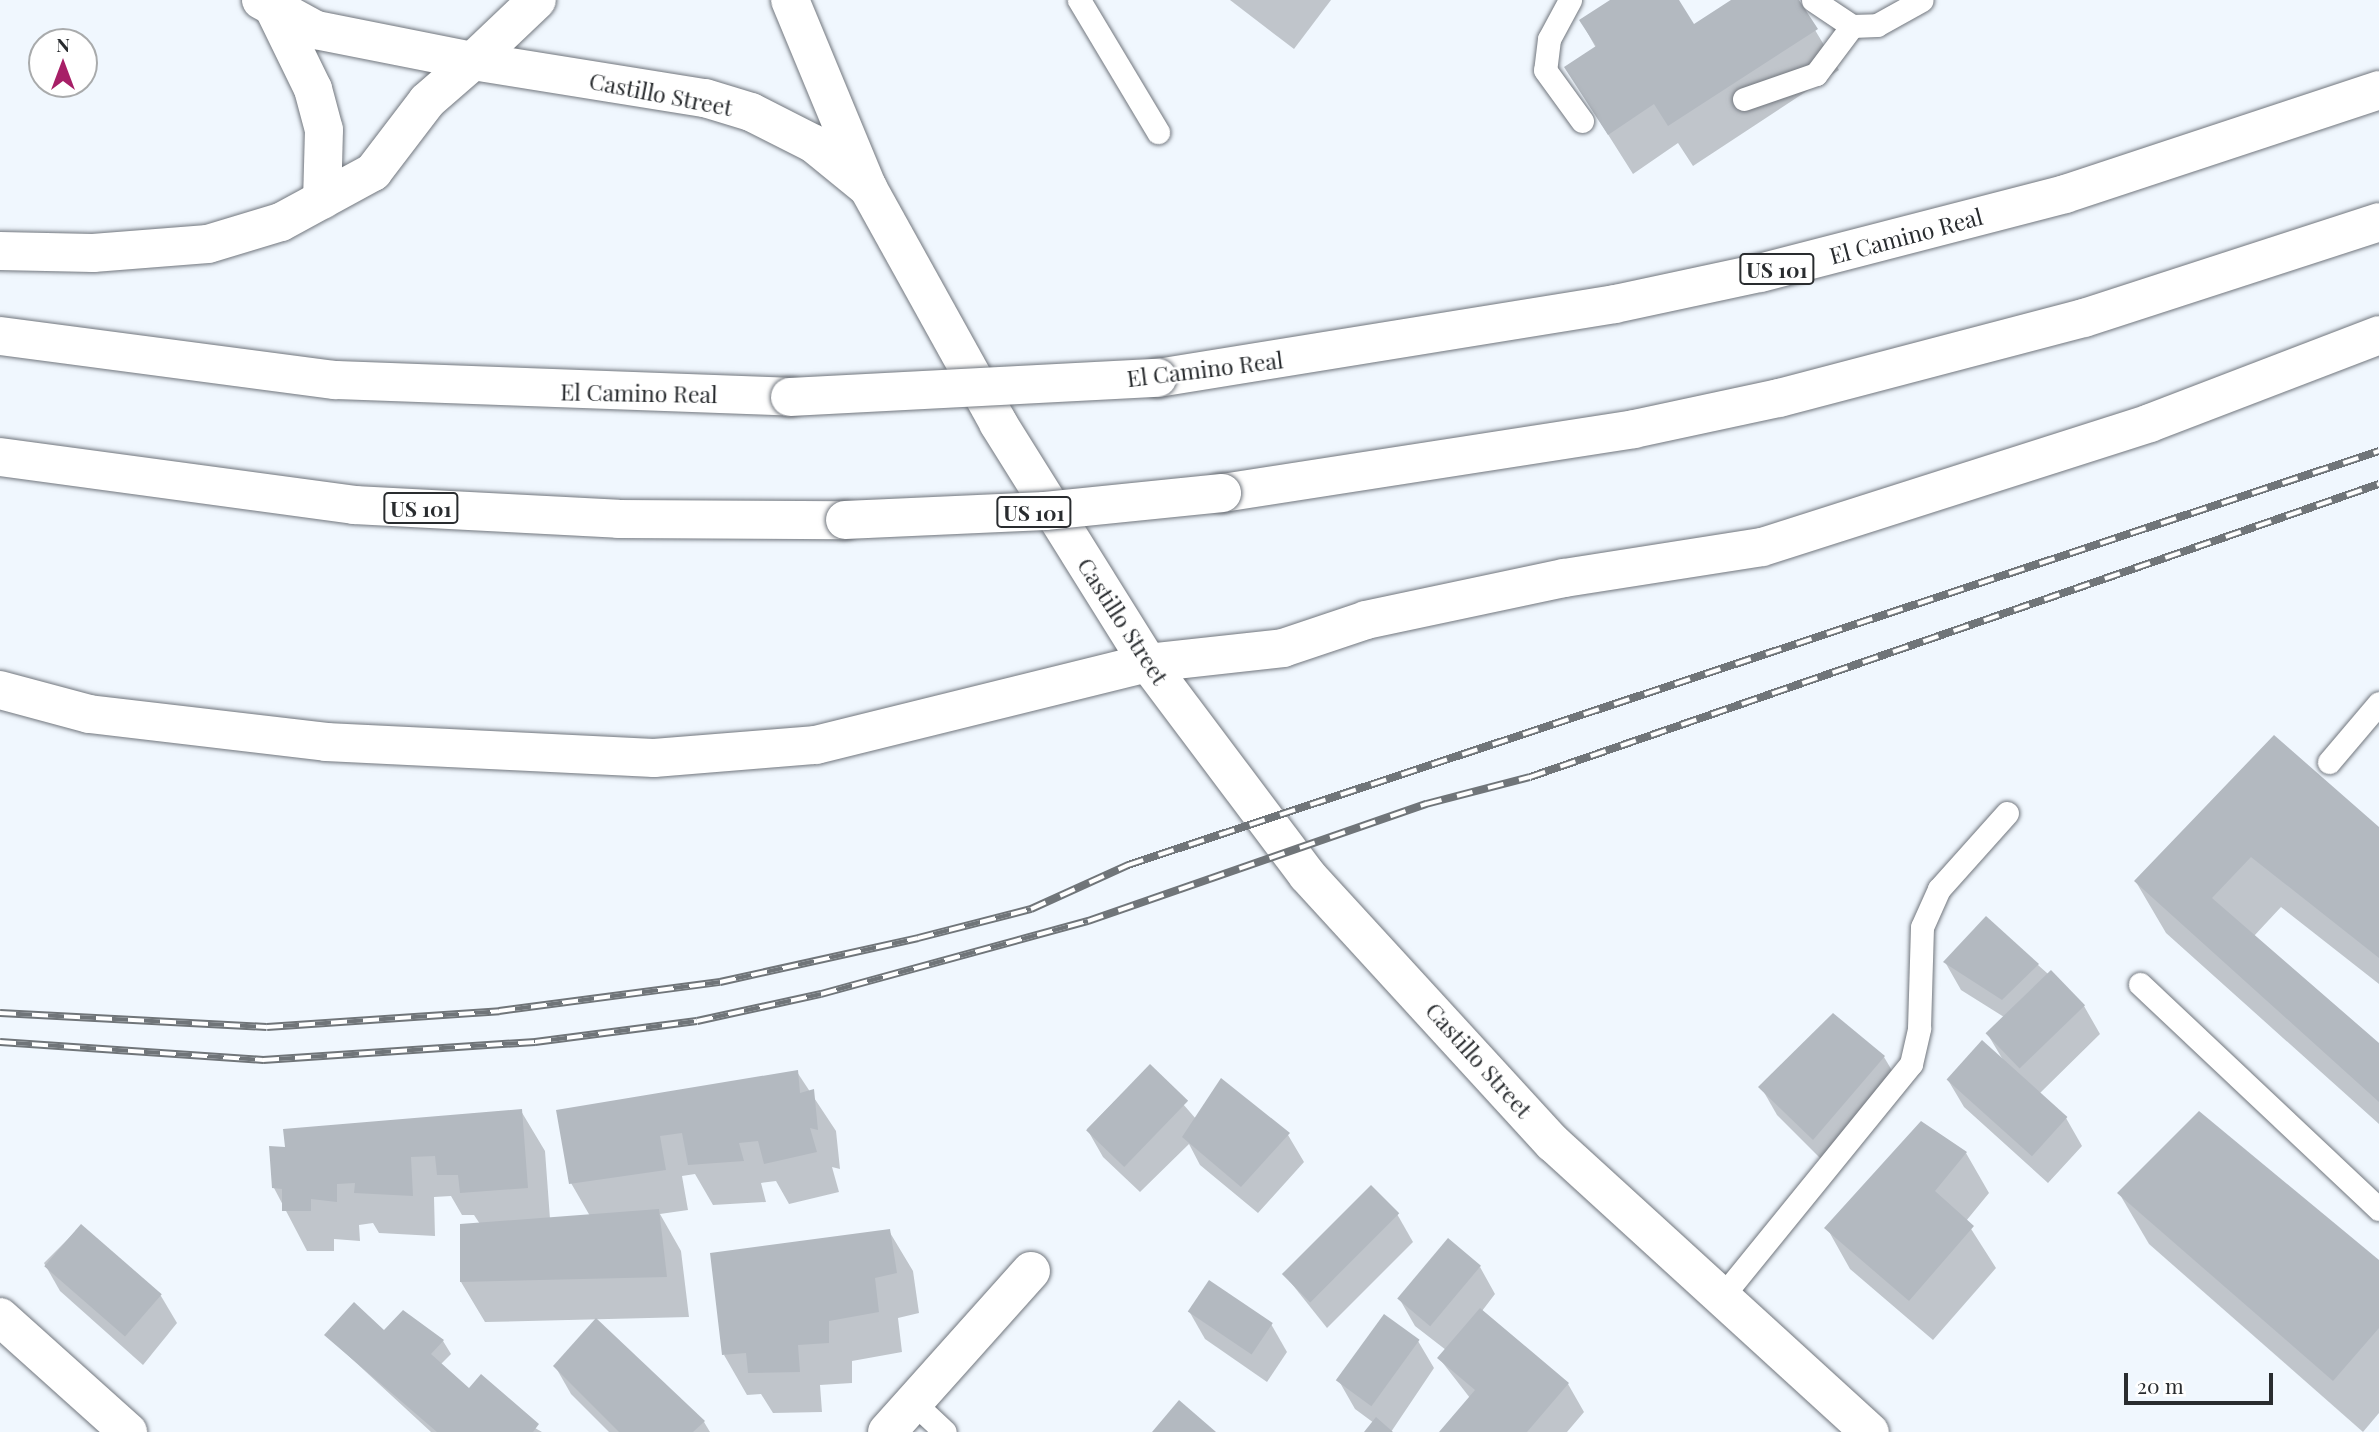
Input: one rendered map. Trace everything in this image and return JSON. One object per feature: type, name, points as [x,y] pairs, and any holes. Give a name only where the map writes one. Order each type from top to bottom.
[{"type":"main road","points":[[0,251],[93,253],[208,244],[281,222],[373,172],[427,101],[537,0]]},
{"type":"main road","points":[[790,0],[868,188]]},
{"type":"main road","points":[[267,4],[313,89],[324,130],[322,200]]},
{"type":"main road","name":"Castillo Street","points":[[267,4],[316,30],[473,61],[705,98],[751,112],[814,144],[868,188],[998,424],[1147,663],[1307,875],[1553,1143],[1720,1299],[1870,1432]]},
{"type":"main road","name":"El Camino Real","points":[[0,336],[335,380],[790,397],[1158,378],[1615,304],[1773,270],[2064,194],[2379,90]]},
{"type":"main road","name":"US 101","points":[[0,457],[354,505],[618,519],[845,520],[1045,511],[1222,493],[1634,429],[1779,398],[2084,318],[2379,222]]},
{"type":"main road","points":[[0,690],[89,714],[326,742],[654,758],[816,745],[1147,663],[1283,648],[1366,621],[1564,578],[1762,547],[2150,423],[2379,335]]},
{"type":"main road","points":[[887,1432],[1031,1271]]},
{"type":"main road","points":[[0,1317],[128,1432]]},
{"type":"lane","points":[[1079,0],[1158,132]]},
{"type":"lane","points":[[1570,0],[1549,38],[1545,70],[1581,121]]},
{"type":"lane","points":[[1813,0],[1852,26],[1877,24],[1922,0]]},
{"type":"lane","points":[[1744,99],[1816,74],[1852,26]]},
{"type":"lane","points":[[2329,762],[2379,703]]},
{"type":"lane","points":[[1720,1299],[1911,1064],[1919,1028],[1922,927],[1939,889],[2007,813]]},
{"type":"lane","points":[[2140,984],[2379,1209]]},
{"type":"lane","points":[[914,1403],[945,1432]]},
{"type":"building","points":[[1610,0],[1679,0],[1694,24],[1731,0],[1799,0],[1818,29],[1668,126],[1654,104],[1608,135],[1564,67],[1596,46],[1579,20]]},
{"type":"building","points":[[2274,735],[2379,827],[2379,958],[2251,857],[2212,898],[2379,1043],[2379,1102],[2134,881]]},
{"type":"building","points":[[1986,916],[2039,964],[2002,1000],[1943,962]]},
{"type":"building","points":[[2051,970],[2085,1005],[2020,1068],[1986,1033]]},
{"type":"building","points":[[1833,1013],[1885,1056],[1813,1140],[1758,1087]]},
{"type":"building","points":[[1982,1040],[2067,1117],[2032,1156],[1947,1079]]},
{"type":"building","points":[[1150,1064],[1188,1101],[1124,1167],[1086,1130]]},
{"type":"building","points":[[798,1070],[800,1093],[814,1089],[818,1130],[810,1128],[817,1152],[764,1164],[758,1141],[739,1143],[744,1161],[688,1165],[682,1133],[660,1136],[666,1170],[569,1184],[556,1110]]},
{"type":"building","points":[[1221,1078],[1290,1133],[1241,1187],[1182,1137]]},
{"type":"building","points":[[522,1109],[528,1188],[460,1193],[458,1175],[437,1175],[435,1156],[411,1157],[413,1196],[354,1193],[355,1183],[337,1184],[337,1202],[311,1199],[311,1211],[282,1211],[282,1189],[272,1188],[269,1146],[285,1147],[283,1129]]},
{"type":"building","points":[[2199,1111],[2379,1260],[2379,1328],[2333,1381],[2117,1193]]},
{"type":"building","points":[[1921,1121],[1967,1152],[1935,1191],[1974,1226],[1909,1301],[1824,1228]]},
{"type":"building","points":[[1371,1185],[1399,1213],[1310,1302],[1282,1274]]},
{"type":"building","points":[[659,1209],[667,1277],[460,1282],[460,1224]]},
{"type":"building","points":[[81,1224],[162,1294],[125,1336],[44,1266]]},
{"type":"building","points":[[890,1229],[897,1273],[875,1278],[879,1312],[829,1321],[829,1343],[798,1345],[800,1372],[748,1373],[746,1353],[722,1355],[710,1253]]},
{"type":"building","points":[[1448,1238],[1481,1266],[1430,1326],[1397,1299]]},
{"type":"building","points":[[1209,1280],[1273,1323],[1252,1355],[1188,1312]]},
{"type":"building","points":[[354,1302],[384,1330],[403,1310],[444,1340],[431,1354],[469,1388],[481,1374],[539,1424],[533,1432],[437,1432],[324,1335]]},
{"type":"building","points":[[1480,1308],[1569,1383],[1527,1432],[1439,1432],[1475,1390],[1437,1358]]},
{"type":"building","points":[[1384,1314],[1420,1340],[1371,1406],[1336,1380]]},
{"type":"building","points":[[596,1318],[705,1421],[693,1432],[619,1432],[553,1366]]},
{"type":"building","points":[[1179,1400],[1216,1432],[1152,1432]]},
{"type":"building","points":[[1376,1417],[1393,1432],[1364,1432]]},
{"type":"railway","points":[[0,1013],[267,1027],[499,1011],[720,982],[918,938],[1031,909],[1128,865],[2379,451]]},
{"type":"railway","points":[[0,1042],[263,1060],[535,1042],[697,1021],[821,994],[1088,921],[1426,804],[1530,777],[2379,484]]}]
